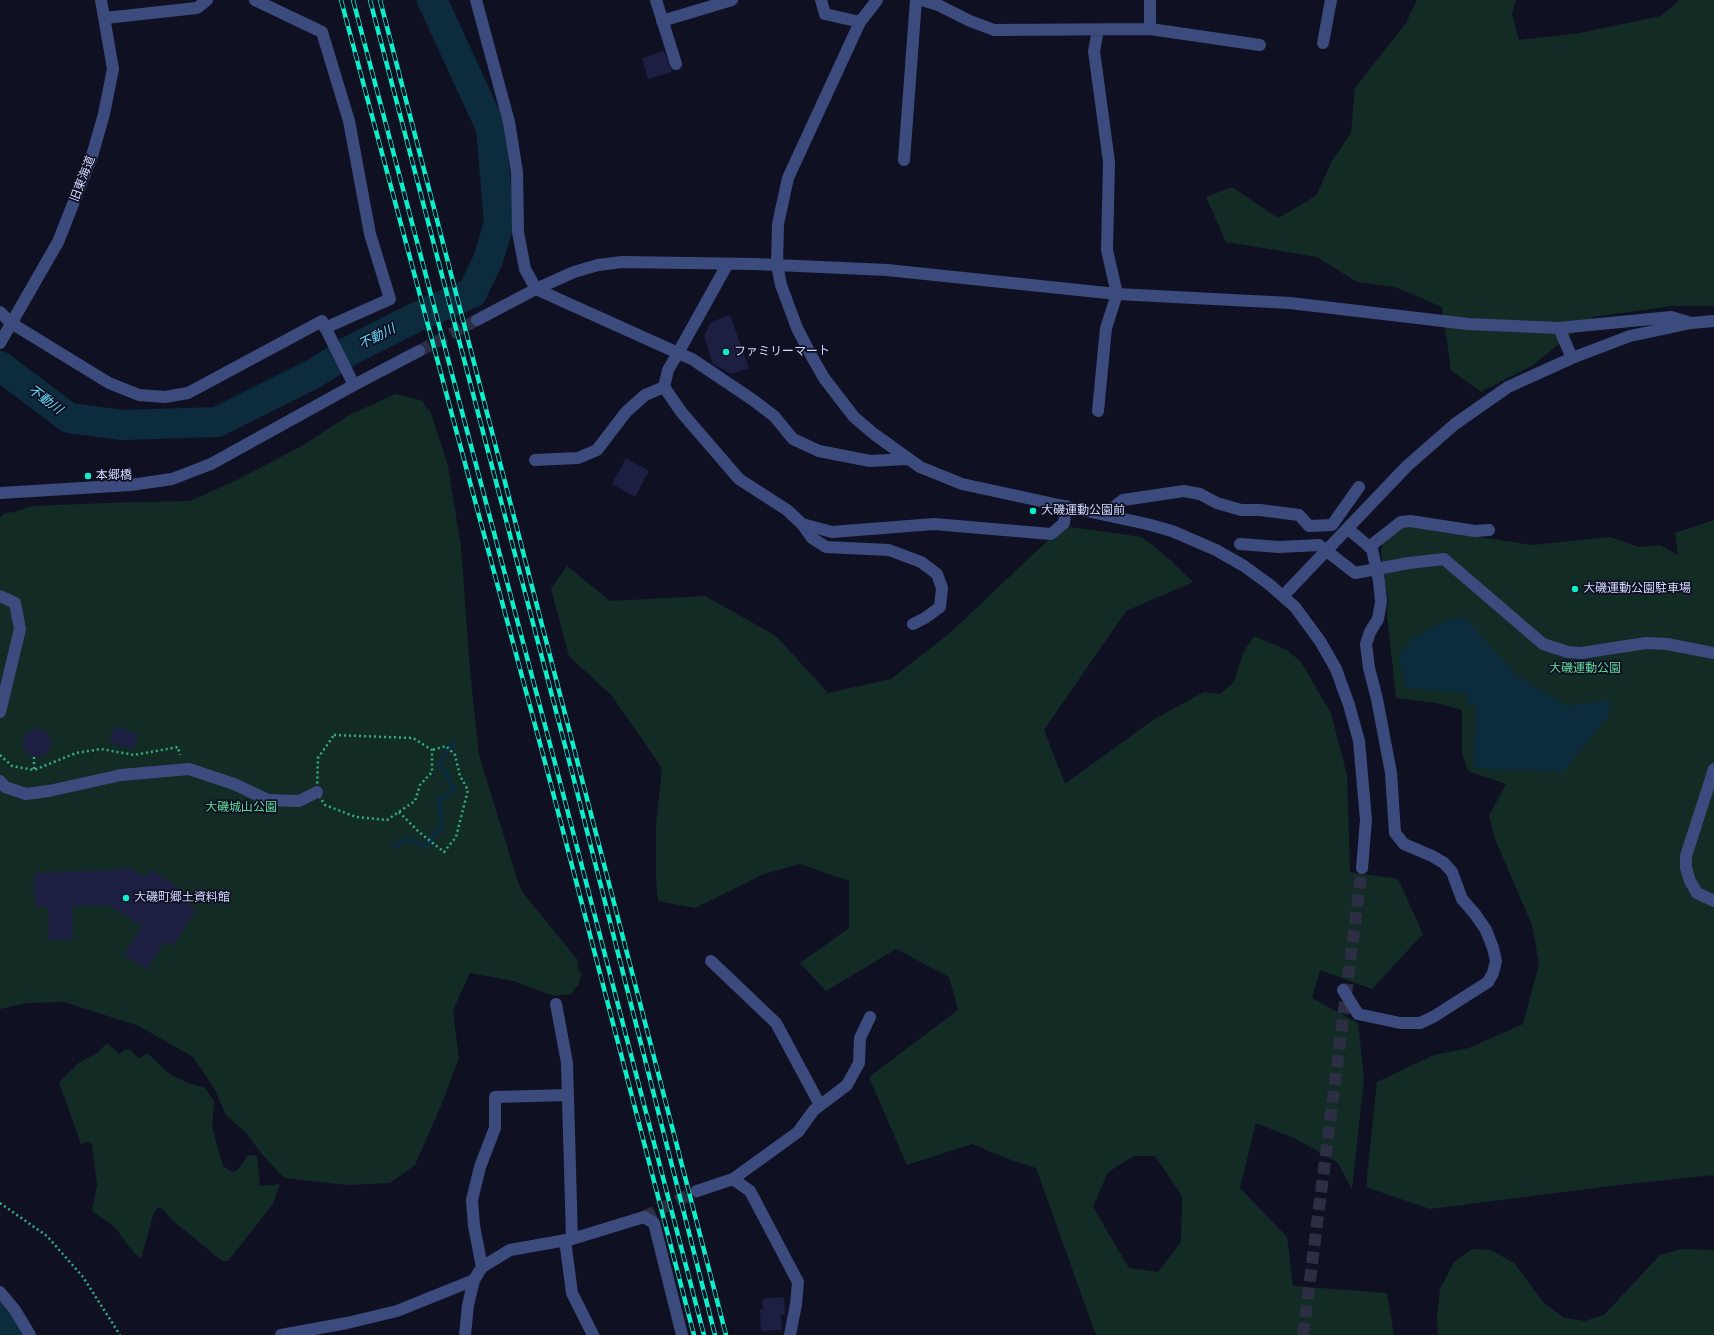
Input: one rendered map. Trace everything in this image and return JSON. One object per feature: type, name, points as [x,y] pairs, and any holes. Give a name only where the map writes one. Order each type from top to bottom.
[{"type":"street","name":"旧東海道","points":[[2,339],[58,242],[92,156],[104,114],[113,69],[101,0]]},
{"type":"street","points":[[105,18],[197,8],[207,0]]},
{"type":"street","points":[[254,0],[322,32],[348,121],[370,234],[390,300],[325,328]]},
{"type":"street","points":[[476,0],[509,122],[517,172],[518,232],[525,269],[536,289],[692,359],[774,416],[794,439],[819,451],[870,461],[907,459]]},
{"type":"street","points":[[656,0],[676,64]]},
{"type":"street","points":[[662,21],[732,0]]},
{"type":"street","points":[[821,0],[825,14],[860,22]]},
{"type":"street","points":[[877,0],[860,22],[788,178],[778,224],[777,265],[784,296],[797,328],[824,378],[854,417],[874,434],[920,467],[962,484],[1105,514],[1172,531],[1196,541],[1244,566],[1283,596],[1295,607],[1320,641],[1336,669],[1350,705],[1359,741],[1363,779],[1366,820],[1362,868]]},
{"type":"street","points":[[904,160],[916,0]]},
{"type":"street","points":[[922,0],[938,5],[970,21],[994,30],[1150,29],[1260,45]]},
{"type":"street","points":[[1150,0],[1150,29]]},
{"type":"street","points":[[1323,43],[1331,0]]},
{"type":"street","points":[[1098,30],[1094,52],[1109,162],[1107,250],[1118,294],[1106,328],[1098,411]]},
{"type":"street","points":[[477,320],[536,289],[574,272],[598,265],[622,262],[777,265],[880,269],[1118,294],[1290,303],[1468,324],[1559,328],[1671,317],[1691,323]]},
{"type":"street","points":[[727,265],[668,370],[664,387],[682,413],[739,479],[787,510],[802,524],[812,538],[826,546],[889,550],[921,562],[937,574],[942,588],[940,607],[925,618],[913,624]]},
{"type":"street","points":[[0,312],[11,323],[109,383],[139,395],[165,397],[188,393],[322,321],[352,380]]},
{"type":"street","points":[[1283,596],[1407,466],[1455,424],[1508,386],[1572,358],[1630,336],[1691,323],[1714,321]]},
{"type":"street","points":[[1559,328],[1572,358]]},
{"type":"street","points":[[0,493],[131,485],[172,479],[211,464],[352,380],[419,351]]},
{"type":"street","points":[[535,460],[578,458],[597,450],[626,412],[645,395],[664,387]]},
{"type":"street","points":[[1105,514],[1123,500],[1184,491],[1200,494],[1241,510],[1260,510],[1299,515],[1309,526],[1332,525],[1359,487]]},
{"type":"street","points":[[802,524],[832,532],[934,524],[1050,534],[1064,523],[1066,506]]},
{"type":"street","points":[[1369,547],[1400,522],[1410,521],[1475,530],[1489,530]]},
{"type":"street","points":[[1343,990],[1358,1014],[1400,1023],[1420,1023],[1433,1017],[1488,982],[1493,973],[1496,961],[1486,930],[1462,899],[1452,872],[1444,862],[1404,844],[1395,833],[1391,773],[1377,699],[1369,668],[1366,644],[1370,632],[1378,619],[1381,602],[1379,581],[1375,569],[1372,549],[1348,529]]},
{"type":"street","points":[[1240,544],[1279,547],[1319,545],[1355,573],[1409,563],[1444,559],[1544,644],[1555,649],[1568,652],[1581,652],[1646,643],[1667,644],[1714,653]]},
{"type":"street","points":[[0,596],[15,603],[20,629],[0,712]]},
{"type":"street","points":[[0,781],[5,787],[26,794],[49,792],[121,775],[189,769],[234,784],[268,800],[299,801],[316,792]]},
{"type":"street","points":[[1714,769],[1686,856],[1686,868],[1690,881],[1697,893],[1714,901]]},
{"type":"street","points":[[711,961],[776,1023],[820,1105]]},
{"type":"street","points":[[556,1004],[567,1063],[569,1240],[572,1293],[593,1335]]},
{"type":"street","points":[[697,1191],[733,1179],[798,1132],[814,1110],[847,1085],[859,1063],[860,1038],[870,1017]]},
{"type":"street","points":[[482,1267],[474,1226],[472,1200],[480,1167],[495,1128],[495,1097],[568,1095]]},
{"type":"street","points":[[733,1179],[750,1191],[798,1282],[796,1304],[790,1335]]},
{"type":"street","points":[[464,1335],[468,1305],[474,1280],[482,1267],[510,1250],[569,1240],[644,1217],[654,1224],[682,1335]]},
{"type":"street","points":[[281,1335],[347,1323],[397,1311],[474,1280]]},
{"type":"street","points":[[0,1292],[15,1310],[30,1335]]},
{"type":"path","points":[[399,812],[419,832],[444,852],[456,837],[468,790],[460,776],[455,755],[446,746],[432,750],[413,738],[334,735],[318,758],[316,792],[325,805],[356,818],[387,820],[415,801],[420,785],[432,772],[432,750]]},
{"type":"path","points":[[0,755],[12,766],[34,770],[76,753],[101,749],[134,755],[178,748]]},
{"type":"path","points":[[34,757],[34,770]]},
{"type":"path","points":[[0,1203],[47,1236],[83,1277],[120,1335]]},
{"type":"green space","points":[[1417,0],[1516,0],[1512,14],[1519,40],[1580,33],[1661,16],[1680,0],[1714,0],[1714,306],[1673,306],[1593,317],[1533,365],[1481,392],[1451,370],[1442,307],[1395,287],[1357,282],[1317,257],[1226,242],[1206,197],[1232,187],[1278,218],[1316,196],[1332,161],[1351,133],[1355,88],[1406,23]]},
{"type":"green space","name":"大磯城山公園","points":[[396,394],[423,401],[425,407],[430,410],[448,466],[461,547],[470,671],[479,755],[518,882],[523,893],[577,959],[578,968],[582,975],[579,985],[572,994],[554,996],[514,981],[470,973],[453,1010],[459,1058],[442,1103],[415,1165],[390,1183],[347,1185],[284,1178],[261,1153],[247,1134],[226,1115],[214,1088],[193,1057],[139,1026],[64,1002],[27,1003],[0,1009],[0,517],[5,513],[15,512],[32,506],[190,501],[237,480],[300,447],[351,414]]},
{"type":"green space","name":"大磯運動公園","points":[[1714,520],[1714,1175],[1619,1185],[1430,1209],[1366,1187],[1377,1082],[1434,1055],[1469,1048],[1523,1024],[1539,964],[1532,925],[1495,839],[1489,816],[1506,784],[1468,771],[1462,753],[1462,710],[1436,703],[1396,698],[1387,614],[1388,602],[1381,554],[1382,541],[1401,525],[1532,545],[1610,537],[1639,547],[1660,545],[1678,555],[1675,533]]},
{"type":"green space","points":[[1063,526],[1142,537],[1168,558],[1193,582],[1126,611],[1044,730],[1065,784],[1153,720],[1204,692],[1220,694],[1234,682],[1243,653],[1254,636],[1287,650],[1301,662],[1331,713],[1347,775],[1350,872],[1398,879],[1423,934],[1372,989],[1320,970],[1312,998],[1358,1023],[1364,1078],[1352,1189],[1337,1162],[1296,1139],[1256,1123],[1240,1188],[1287,1237],[1293,1286],[1387,1293],[1394,1335],[1097,1335],[1036,1168],[1011,1160],[972,1144],[907,1165],[869,1077],[958,1010],[949,977],[896,949],[826,991],[800,963],[849,928],[849,881],[800,864],[764,874],[695,908],[658,901],[656,877],[656,826],[662,768],[612,696],[569,656],[551,589],[567,566],[610,601],[705,596],[776,636],[828,693],[891,679],[950,633]],"holes":[[[1134,1156],[1155,1156],[1182,1196],[1181,1242],[1158,1272],[1129,1268],[1093,1207],[1108,1172]]]},
{"type":"green space","points":[[107,1043],[119,1054],[125,1050],[131,1050],[139,1059],[147,1053],[171,1075],[188,1083],[205,1088],[214,1101],[212,1127],[223,1166],[232,1172],[238,1170],[248,1155],[257,1156],[260,1186],[280,1184],[273,1204],[228,1261],[222,1261],[171,1219],[163,1209],[158,1208],[154,1212],[141,1259],[129,1247],[115,1227],[92,1211],[97,1185],[92,1144],[88,1142],[81,1144],[59,1082],[80,1062],[97,1053]]},
{"type":"green space","points":[[1472,1249],[1491,1250],[1514,1263],[1543,1302],[1564,1318],[1585,1321],[1604,1315],[1660,1255],[1682,1249],[1712,1250],[1714,1251],[1714,1335],[1438,1335],[1437,1316],[1440,1289],[1454,1262]]},
{"type":"water","points":[[1454,617],[1467,620],[1516,675],[1567,706],[1611,700],[1608,716],[1563,772],[1473,768],[1476,705],[1467,705],[1468,694],[1405,687],[1399,655],[1413,638]]},
{"type":"building","points":[[664,51],[672,72],[648,79],[642,58]]},
{"type":"building","name":"ファミリーマート","points":[[730,315],[749,368],[731,374],[713,364],[704,336],[711,322]]},
{"type":"building","points":[[626,458],[649,471],[635,497],[612,484]]},
{"type":"building","points":[[115,727],[138,734],[133,750],[110,742]]},
{"type":"building","points":[[37,729],[47,733],[51,743],[47,753],[37,757],[27,753],[23,743],[27,733]]},
{"type":"building","points":[[127,867],[146,878],[151,870],[178,887],[173,895],[196,910],[173,946],[165,941],[147,969],[124,955],[142,926],[108,905],[72,906],[73,939],[49,940],[48,907],[35,907],[34,873],[118,870]]},
{"type":"building","points":[[784,1297],[785,1315],[781,1315],[782,1330],[761,1331],[760,1309],[763,1309],[762,1299]]},
{"type":"waterway","name":"不動川","points":[[0,366],[69,418],[123,425],[217,422],[315,373],[349,351],[414,318],[472,293],[488,260],[499,223],[491,128],[432,0]]},
{"type":"waterway","points":[[394,846],[409,839],[425,846],[442,827],[439,799],[454,791],[449,778],[440,764],[454,741]]},
{"type":"waterway","points":[[0,1317],[14,1335]]},
{"type":"tunnel","points":[[419,351],[477,320]]},
{"type":"tunnel","points":[[1303,1335],[1362,868]]},
{"type":"tunnel","points":[[644,1217],[697,1191]]},
{"type":"railway","points":[[341,0],[550,781],[694,1335]]},
{"type":"railway","points":[[353,0],[560,782],[704,1335]]},
{"type":"railway","points":[[370,0],[573,776],[715,1335]]},
{"type":"railway","points":[[380,0],[726,1335]]},
{"type":"place","name":"ファミリーマート","points":[[726,352]]},
{"type":"place","name":"本郷橋","points":[[88,476]]},
{"type":"place","name":"大磯運動公園前","points":[[1033,511]]},
{"type":"place","name":"大磯運動公園駐車場","points":[[1575,589]]},
{"type":"place","name":"大磯町郷土資料館","points":[[126,898]]}]
